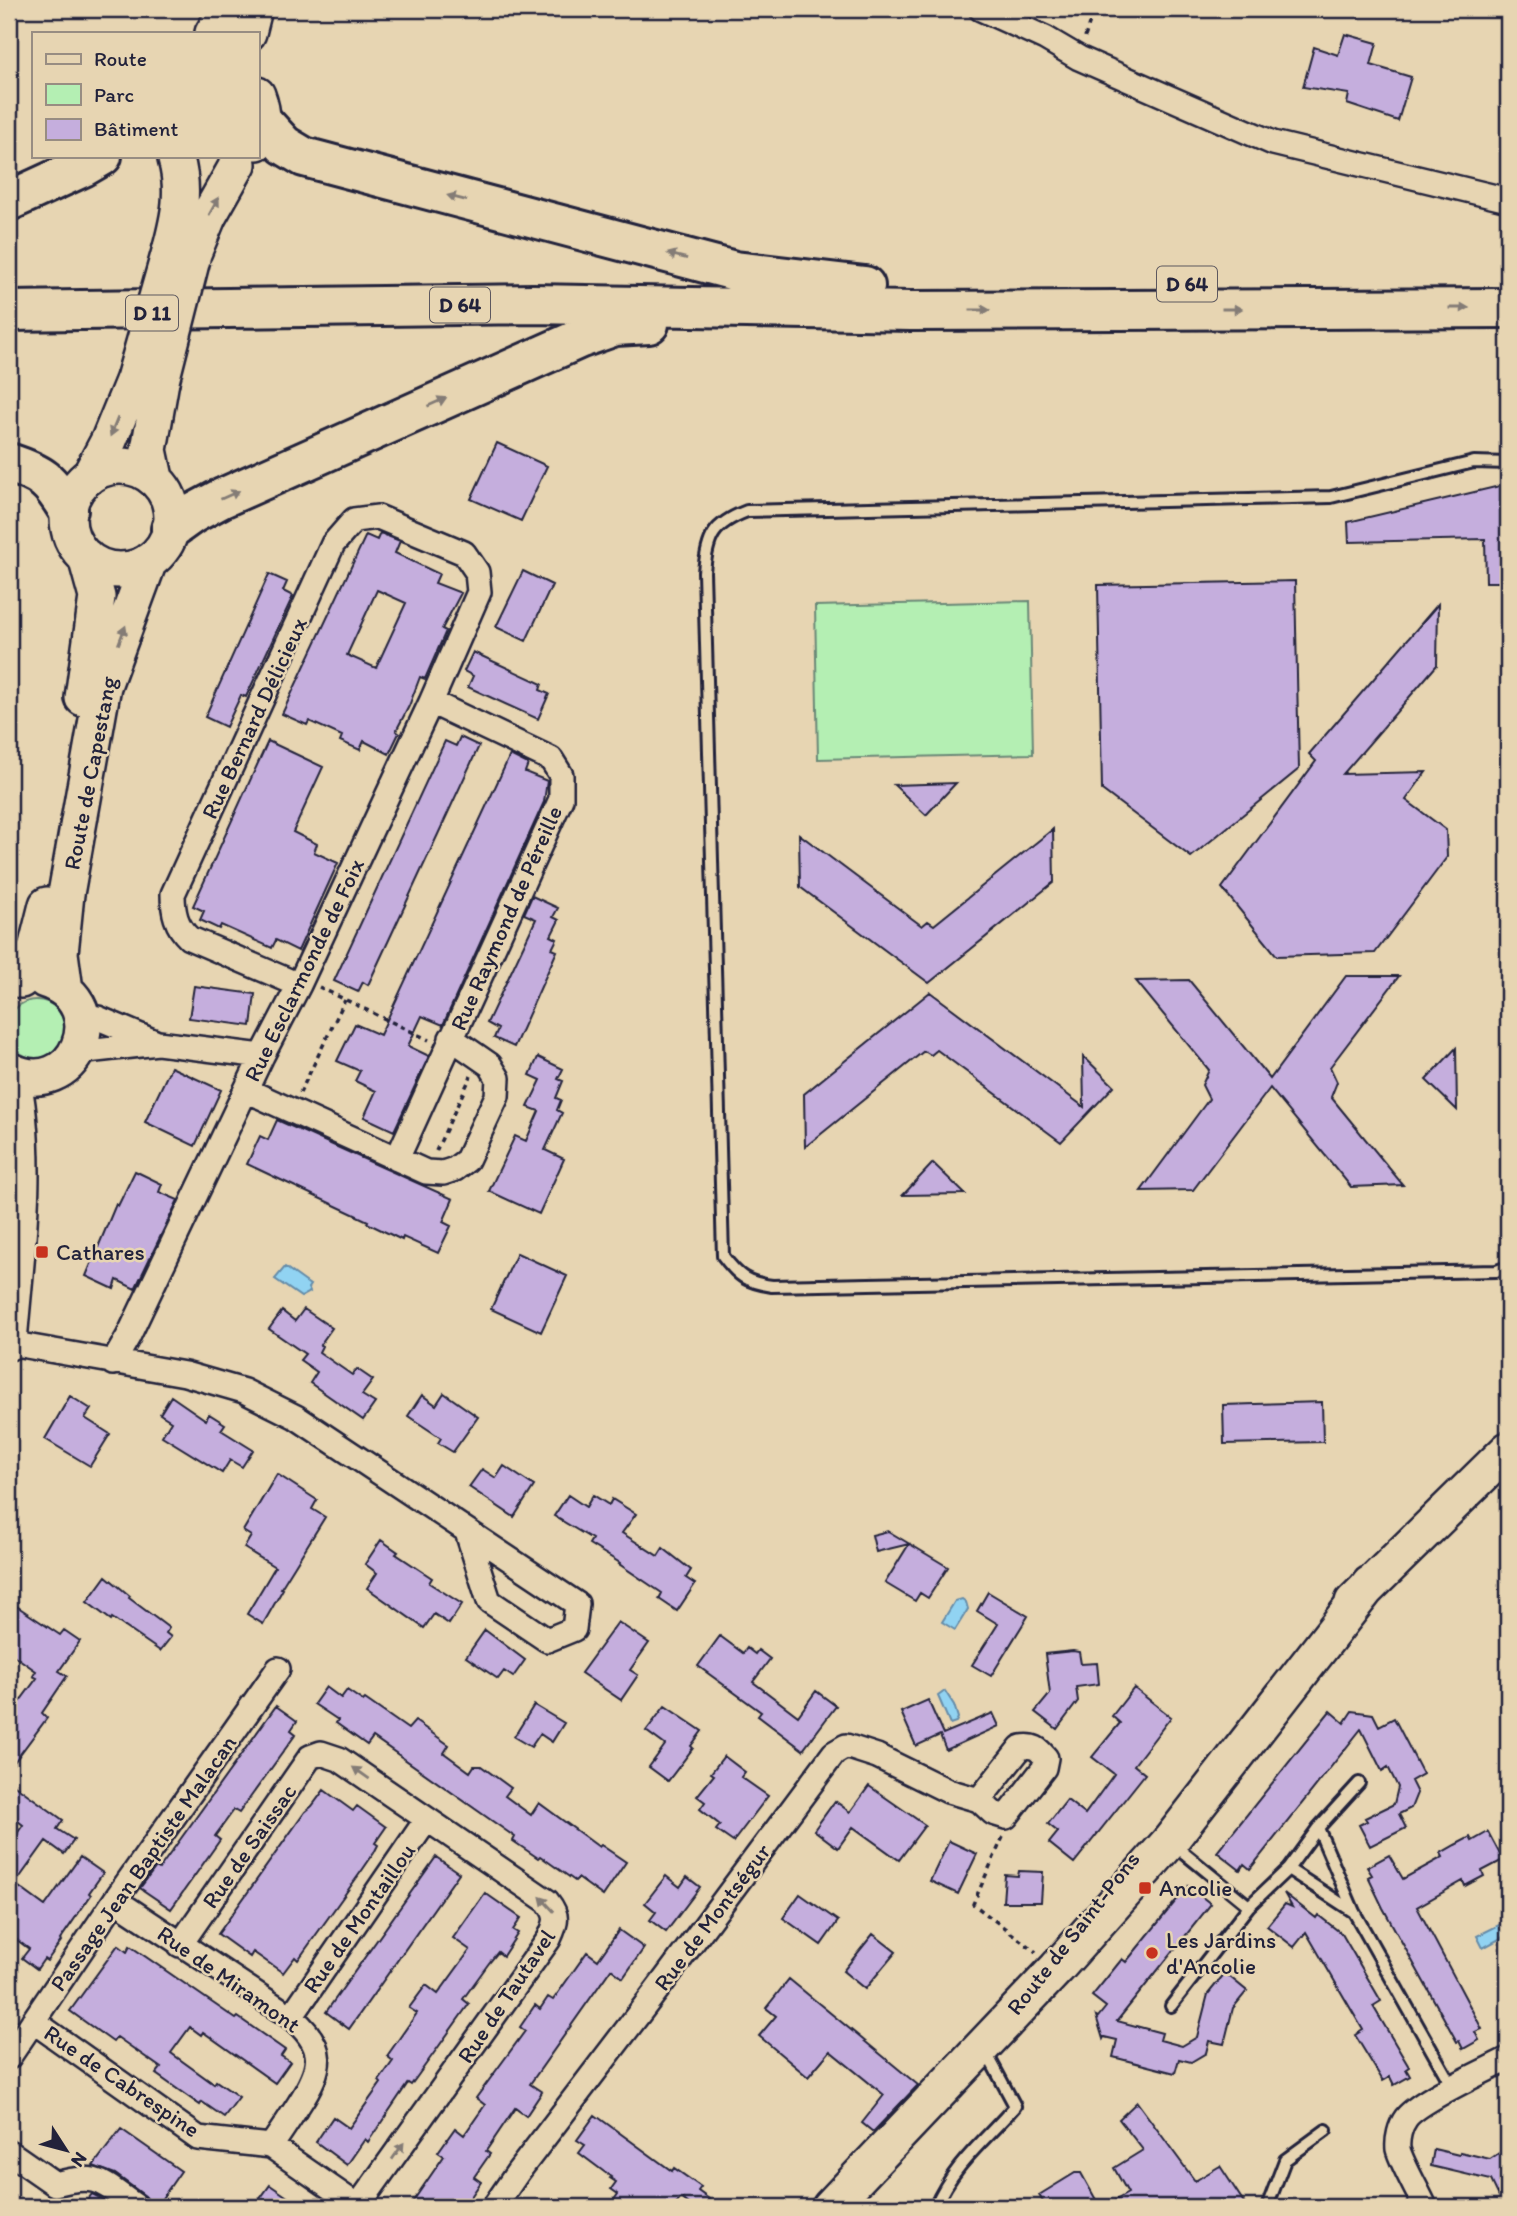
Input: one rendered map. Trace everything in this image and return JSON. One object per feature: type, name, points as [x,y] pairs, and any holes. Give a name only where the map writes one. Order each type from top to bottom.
[{"type":"highway","points":[[259,138],[284,145],[304,157],[735,271],[865,286]]},
{"type":"highway","points":[[9,201],[99,158]]},
{"type":"highway","name":"D 64","points":[[9,295],[865,286],[1508,283]]},
{"type":"highway","name":"D 64","points":[[9,311],[533,304],[911,311],[1508,308]]},
{"type":"highway","points":[[171,529],[220,499],[581,338],[615,326],[911,311]]},
{"type":"highway","points":[[9,463],[33,470],[49,482],[68,510]]},
{"type":"main road","points":[[214,32],[228,9]]},
{"type":"main road","points":[[248,32],[254,9]]},
{"type":"main road","points":[[174,158],[191,168],[207,172],[223,170],[234,158]]},
{"type":"main road","name":"D 11","points":[[155,478],[149,450],[147,380],[182,250],[181,178],[174,158]]},
{"type":"main road","name":"D 11","points":[[182,250],[208,217],[241,158]]},
{"type":"main road","name":"D 11","points":[[91,474],[147,380]]},
{"type":"main road","points":[[124,465],[141,469],[155,478],[164,489],[170,502],[171,529],[159,553],[149,561],[134,568],[117,570],[100,566],[86,557],[75,544],[69,527],[68,510],[80,484],[91,474],[107,467],[124,465]]},
{"type":"main road","name":"Route de Capestang","points":[[15,984],[36,948],[42,930],[83,698],[97,597],[86,557]]},
{"type":"main road","name":"Route de Capestang","points":[[71,1060],[84,1034],[60,953],[66,894],[103,686],[149,561]]},
{"type":"main road","points":[[15,984],[40,979],[59,985],[74,1002]]},
{"type":"main road","points":[[10,1071],[29,1077],[48,1076],[71,1060]]},
{"type":"main road","points":[[22,1171],[51,1087],[71,1060]]},
{"type":"main road","points":[[9,1342],[22,1171],[18,1103],[10,1071]]},
{"type":"main road","name":"Route de Saint-Pons","points":[[989,2039],[1141,1845],[1280,1676],[1508,1450]]},
{"type":"main road","name":"Route de Saint-Pons","points":[[989,2039],[1058,1968],[1370,1584]]},
{"type":"main road","points":[[830,2207],[989,2039]]},
{"type":"street","points":[[981,9],[1045,38],[1079,58],[1273,143],[1508,200]]},
{"type":"street","name":"Rue Bernard Délicieux","points":[[299,985],[189,938],[180,930],[173,911],[173,894],[334,544],[354,520],[378,517],[464,553],[477,572]]},
{"type":"street","name":"Rue Esclarmonde de Foix","points":[[113,1363],[128,1338],[262,1056],[299,985],[431,702],[480,592],[477,572]]},
{"type":"street","name":"Rue Raymond de Péreille","points":[[397,1159],[561,799],[561,775],[551,759],[431,702]]},
{"type":"street","points":[[74,1002],[98,1018],[158,1043],[262,1056]]},
{"type":"street","points":[[71,1060],[158,1043]]},
{"type":"street","points":[[246,1090],[426,1172],[443,1173],[455,1170],[467,1160],[497,1096],[498,1078],[490,1065],[449,1043]]},
{"type":"street","points":[[9,1342],[185,1374],[244,1391],[296,1417],[577,1604],[573,1629],[547,1640],[489,1601],[467,1532]]},
{"type":"street","name":"Passage Jean Baptiste Malacan","points":[[9,2057],[115,1900],[278,1669]]},
{"type":"street","points":[[979,1800],[1021,1747],[1031,1745],[1039,1749],[1046,1758],[1044,1769],[1006,1817]]},
{"type":"street","name":"Rue de Montségur","points":[[494,2207],[517,2172],[834,1753],[846,1746],[877,1756],[948,1791],[979,1800],[993,1814],[1006,1817]]},
{"type":"street","name":"Rue de Tautavel","points":[[321,1753],[340,1759],[547,1900],[555,1911],[556,1926],[549,1939],[359,2207]]},
{"type":"street","name":"Rue de Saissac","points":[[180,1945],[310,1757],[321,1753]]},
{"type":"street","name":"Rue de Montaillou","points":[[291,2017],[428,1819]]},
{"type":"street","name":"Rue de Miramont","points":[[115,1900],[291,2017],[311,2038],[317,2050],[315,2078],[271,2146]]},
{"type":"street","name":"Rue de Cabrespine","points":[[33,2021],[198,2138],[271,2146],[359,2207]]},
{"type":"street","points":[[1425,2207],[1398,2148],[1399,2130],[1405,2119],[1413,2111],[1452,2088],[1508,2059]]},
{"type":"street","points":[[9,2151],[55,2184],[74,2179],[97,2179],[136,2207]]},
{"type":"lane","points":[[1508,463],[1474,462],[1331,497],[747,511],[729,518],[717,529],[706,545],[704,572],[723,1256],[738,1274],[752,1283],[772,1286],[1496,1271],[1508,1267]]},
{"type":"lane","points":[[1171,2006],[1250,1906],[1288,1869],[1318,1828],[1359,1783]]},
{"type":"lane","points":[[1318,1828],[1354,1912],[1452,2088]]},
{"type":"lane","points":[[1169,1830],[1250,1906]]},
{"type":"lane","points":[[1288,1869],[1354,1912]]},
{"type":"lane","points":[[935,2207],[944,2186],[961,2162],[1015,2106],[989,2039]]},
{"type":"lane","points":[[1267,2207],[1286,2160],[1325,2130]]},
{"type":"path","points":[[1079,58],[1094,9]]},
{"type":"path","points":[[299,985],[316,986],[449,1043]]},
{"type":"path","points":[[300,1093],[345,1000]]},
{"type":"path","points":[[426,1172],[480,1058]]},
{"type":"path","points":[[1006,1817],[1002,1842],[973,1904],[1050,1962]]},
{"type":"green space","points":[[1030,601],[1033,754],[818,759],[815,606]]},
{"type":"green space","points":[[36,1000],[47,1002],[60,1013],[65,1029],[63,1040],[52,1053],[36,1058],[25,1056],[12,1045],[7,1029],[9,1018],[20,1005]]},
{"type":"water","points":[[285,1267],[310,1285],[310,1292],[301,1297],[275,1279]]},
{"type":"water","points":[[962,1599],[968,1609],[955,1630],[942,1622],[955,1601]]},
{"type":"water","points":[[945,1691],[958,1718],[950,1724],[938,1696]]},
{"type":"water","points":[[1499,1925],[1505,1936],[1483,1948],[1477,1936]]},
{"type":"building","points":[[1345,34],[1377,43],[1371,65],[1411,77],[1398,121],[1347,104],[1349,94],[1303,87],[1314,47],[1338,55]]},
{"type":"building","points":[[497,443],[547,466],[521,521],[471,499]]},
{"type":"building","points":[[1508,484],[1508,582],[1486,582],[1485,539],[1349,542],[1348,522]]},
{"type":"building","points":[[380,533],[400,541],[395,553],[439,574],[435,583],[461,593],[442,629],[446,631],[425,679],[420,677],[389,754],[364,741],[360,750],[340,741],[342,736],[309,721],[307,725],[282,714],[366,535],[377,540]],"holes":[[[377,590],[406,603],[376,668],[347,655]]]},
{"type":"building","points":[[523,571],[552,585],[526,641],[496,627]]},
{"type":"building","points":[[269,574],[287,582],[283,591],[293,596],[246,697],[241,695],[226,727],[205,717]]},
{"type":"building","points":[[1295,581],[1299,769],[1191,857],[1102,790],[1098,585]]},
{"type":"building","points":[[1438,604],[1437,665],[1343,774],[1426,772],[1406,800],[1446,830],[1447,857],[1375,953],[1277,956],[1222,888],[1316,761],[1309,754]]},
{"type":"building","points":[[473,652],[542,684],[540,690],[549,694],[538,719],[468,687],[473,676],[464,671]]},
{"type":"building","points":[[460,737],[479,746],[368,985],[363,982],[358,992],[334,981],[445,741],[456,746]]},
{"type":"building","points":[[268,741],[323,767],[293,832],[317,844],[314,852],[338,863],[298,951],[276,940],[272,948],[221,925],[219,929],[200,920],[204,911],[193,906]]},
{"type":"building","points":[[510,755],[528,764],[525,772],[547,781],[544,802],[443,1025],[422,1016],[408,1046],[429,1056],[394,1131],[364,1117],[376,1091],[355,1081],[360,1071],[337,1061],[355,1024],[380,1035]]},
{"type":"building","points":[[956,783],[926,815],[894,785]]},
{"type":"building","points":[[1053,829],[1054,882],[929,983],[800,887],[799,834],[922,926],[928,921],[934,925]]},
{"type":"building","points":[[532,896],[558,908],[553,917],[559,920],[551,936],[557,939],[552,949],[557,951],[514,1047],[494,1038],[498,1029],[487,1023],[536,919],[524,914]]},
{"type":"building","points":[[1346,976],[1399,976],[1330,1067],[1337,1082],[1331,1097],[1403,1185],[1351,1187],[1270,1088],[1193,1190],[1141,1191],[1209,1099],[1202,1085],[1209,1070],[1136,981],[1189,980],[1270,1079]]},
{"type":"building","points":[[194,986],[255,994],[251,1026],[189,1018]]},
{"type":"building","points":[[930,992],[1084,1107],[1083,1056],[1114,1086],[1061,1142],[937,1050],[931,1055],[924,1051],[805,1147],[804,1094]]},
{"type":"building","points":[[1456,1048],[1457,1110],[1426,1080]]},
{"type":"building","points":[[538,1057],[563,1069],[558,1079],[563,1081],[556,1098],[561,1100],[557,1110],[562,1113],[545,1150],[564,1159],[539,1214],[489,1191],[515,1136],[526,1141],[539,1111],[528,1107],[541,1080],[530,1075]]},
{"type":"building","points":[[171,1067],[221,1090],[195,1146],[145,1122]]},
{"type":"building","points":[[277,1120],[453,1199],[443,1222],[451,1226],[438,1253],[403,1237],[402,1240],[247,1164],[260,1136],[268,1140]]},
{"type":"building","points":[[933,1163],[965,1194],[903,1195]]},
{"type":"building","points":[[135,1171],[162,1184],[159,1192],[178,1200],[135,1289],[117,1280],[114,1289],[86,1276],[116,1204],[118,1206]]},
{"type":"building","points":[[517,1253],[567,1276],[541,1332],[491,1309]]},
{"type":"building","points":[[304,1309],[332,1328],[320,1345],[322,1346],[319,1352],[352,1375],[357,1369],[373,1380],[362,1395],[375,1403],[363,1420],[310,1383],[317,1372],[300,1360],[305,1354],[269,1329],[282,1311],[295,1321]]},
{"type":"building","points":[[444,1393],[478,1417],[453,1452],[438,1443],[441,1438],[408,1416],[422,1395],[436,1405]]},
{"type":"building","points":[[70,1396],[91,1409],[85,1418],[110,1434],[90,1466],[45,1439]]},
{"type":"building","points":[[171,1396],[206,1420],[209,1414],[225,1424],[221,1430],[253,1450],[242,1467],[230,1460],[222,1473],[162,1436],[171,1421],[160,1414]]},
{"type":"building","points":[[1322,1402],[1323,1442],[1224,1444],[1223,1405]]},
{"type":"building","points":[[504,1466],[534,1486],[514,1517],[469,1487],[482,1469],[496,1478]]},
{"type":"building","points":[[277,1474],[317,1500],[312,1509],[325,1517],[281,1588],[283,1589],[263,1624],[247,1614],[275,1567],[244,1548],[251,1536],[243,1531]]},
{"type":"building","points":[[568,1495],[586,1507],[593,1495],[609,1505],[612,1499],[636,1514],[622,1533],[658,1556],[663,1548],[691,1570],[686,1578],[695,1584],[677,1611],[659,1599],[662,1593],[589,1544],[592,1539],[554,1516]]},
{"type":"building","points":[[888,1531],[948,1567],[928,1598],[920,1593],[915,1601],[885,1583],[909,1544],[876,1552],[872,1535]]},
{"type":"building","points":[[381,1540],[398,1552],[396,1554],[432,1578],[429,1583],[462,1604],[449,1624],[434,1614],[424,1628],[367,1588],[377,1573],[365,1564]]},
{"type":"building","points":[[106,1576],[130,1596],[129,1598],[169,1628],[166,1633],[171,1637],[160,1651],[87,1602]]},
{"type":"building","points":[[988,1592],[1028,1616],[991,1676],[972,1665],[998,1624],[977,1611]]},
{"type":"building","points":[[9,1601],[60,1635],[64,1630],[80,1641],[59,1671],[67,1676],[42,1713],[47,1718],[9,1769],[9,1716],[37,1678],[33,1676],[36,1671],[9,1652]]},
{"type":"building","points":[[618,1622],[649,1643],[630,1670],[638,1675],[621,1700],[581,1673]]},
{"type":"building","points":[[485,1630],[525,1660],[513,1677],[504,1671],[498,1679],[466,1657]]},
{"type":"building","points":[[720,1636],[743,1653],[747,1648],[755,1654],[758,1650],[770,1659],[753,1682],[798,1716],[816,1691],[836,1706],[803,1750],[758,1716],[761,1712],[698,1666]]},
{"type":"building","points":[[1079,1652],[1081,1664],[1097,1663],[1099,1684],[1076,1687],[1078,1701],[1057,1729],[1035,1712],[1050,1694],[1045,1654]]},
{"type":"building","points":[[326,1687],[341,1698],[347,1690],[363,1701],[365,1699],[408,1729],[415,1721],[449,1745],[444,1753],[470,1772],[474,1766],[481,1766],[511,1788],[505,1796],[531,1815],[539,1803],[599,1847],[601,1845],[626,1862],[603,1896],[578,1878],[575,1881],[513,1841],[515,1837],[373,1737],[367,1745],[336,1723],[338,1720],[314,1704]]},
{"type":"building","points":[[1134,1688],[1171,1717],[1134,1765],[1145,1774],[1074,1863],[1049,1843],[1058,1832],[1048,1824],[1067,1800],[1085,1814],[1114,1774],[1092,1757],[1120,1723],[1112,1716]]},
{"type":"building","points":[[928,1700],[943,1734],[993,1713],[999,1726],[946,1750],[940,1735],[916,1746],[901,1712]]},
{"type":"building","points":[[534,1705],[564,1723],[552,1742],[540,1734],[531,1747],[514,1737]]},
{"type":"building","points":[[276,1706],[297,1721],[291,1730],[296,1734],[239,1813],[234,1810],[215,1836],[220,1840],[171,1909],[140,1888],[156,1867],[159,1869]]},
{"type":"building","points":[[665,1706],[702,1731],[691,1746],[693,1748],[668,1781],[649,1767],[665,1745],[646,1731]]},
{"type":"building","points":[[1330,1711],[1344,1723],[1352,1711],[1373,1714],[1379,1726],[1394,1718],[1423,1774],[1411,1781],[1417,1793],[1411,1808],[1399,1814],[1406,1828],[1370,1846],[1359,1825],[1367,1821],[1365,1818],[1394,1804],[1398,1787],[1388,1767],[1382,1771],[1361,1729],[1250,1869],[1244,1864],[1240,1870],[1217,1852]]},
{"type":"building","points":[[724,1756],[745,1772],[741,1777],[768,1796],[733,1842],[716,1830],[720,1825],[700,1809],[705,1802],[697,1796],[714,1775],[711,1773]]},
{"type":"building","points":[[9,1781],[63,1820],[57,1829],[74,1840],[64,1854],[46,1841],[15,1884],[45,1906],[80,1857],[103,1873],[61,1941],[47,1961],[44,1959],[37,1969],[22,1958],[29,1949],[9,1934],[9,1845],[23,1825],[9,1814]]},
{"type":"building","points":[[869,1786],[925,1825],[899,1860],[853,1827],[838,1848],[814,1830],[835,1801],[850,1812]]},
{"type":"building","points":[[324,1790],[353,1811],[357,1806],[386,1827],[363,1869],[298,1960],[295,1957],[283,1973],[253,1952],[250,1957],[218,1934],[305,1812]]},
{"type":"building","points":[[1488,1832],[1503,1860],[1482,1871],[1484,1876],[1465,1886],[1463,1881],[1417,1907],[1482,2029],[1475,2032],[1479,2040],[1463,2049],[1383,1908],[1368,1877],[1372,1875],[1367,1867],[1389,1855],[1403,1879],[1443,1857],[1441,1853],[1455,1845],[1470,1837],[1472,1841]]},
{"type":"building","points":[[949,1841],[977,1854],[958,1894],[930,1881]]},
{"type":"building","points":[[436,1857],[459,1873],[349,2029],[326,2012]]},
{"type":"building","points":[[1019,1871],[1043,1872],[1041,1902],[1003,1902],[1005,1875],[1018,1876]]},
{"type":"building","points":[[666,1876],[680,1887],[687,1877],[700,1887],[666,1932],[650,1920],[656,1912],[645,1903]]},
{"type":"building","points":[[1188,1886],[1211,1904],[1117,2021],[1162,2033],[1160,2040],[1182,2046],[1197,2037],[1208,1994],[1225,1973],[1247,1991],[1233,2008],[1224,2044],[1209,2041],[1206,2053],[1191,2062],[1179,2059],[1175,2073],[1113,2057],[1117,2040],[1103,2039],[1096,2016],[1106,2007],[1092,1996],[1122,1959],[1126,1962]]},
{"type":"building","points":[[485,1893],[521,1918],[513,1930],[518,1933],[503,1956],[498,1952],[489,1963],[463,1999],[469,2004],[411,2085],[408,2083],[368,2142],[365,2139],[347,2165],[316,2142],[333,2117],[349,2128],[381,2083],[379,2081],[393,2061],[387,2056],[417,2013],[409,2008],[426,1985],[438,1994],[470,1950],[453,1938]]},
{"type":"building","points":[[1284,1893],[1342,1934],[1381,2001],[1373,2006],[1409,2067],[1406,2069],[1410,2076],[1394,2085],[1390,2077],[1383,2081],[1355,2035],[1363,2030],[1306,1932],[1294,1947],[1267,1926],[1285,1904],[1292,1907]]},
{"type":"building","points":[[800,1894],[838,1921],[821,1945],[783,1918]]},
{"type":"building","points":[[619,1930],[644,1948],[623,1978],[611,1969],[530,2084],[542,2092],[526,2116],[515,2108],[486,2151],[490,2154],[474,2177],[481,2182],[464,2207],[409,2207],[444,2156],[438,2152],[455,2128],[464,2135],[485,2105],[476,2098],[525,2031],[520,2027],[535,2005],[540,2009],[548,1997],[553,2000],[587,1952],[598,1960]]},
{"type":"building","points":[[873,1934],[896,1952],[865,1989],[843,1971]]},
{"type":"building","points":[[118,1945],[127,1952],[130,1946],[285,2050],[281,2056],[290,2062],[275,2083],[203,2032],[201,2035],[190,2027],[171,2053],[214,2084],[216,2081],[239,2097],[224,2117],[202,2102],[200,2105],[156,2074],[161,2068],[117,2037],[113,2042],[70,2011]]},
{"type":"building","points":[[789,1979],[918,2085],[873,2132],[862,2123],[884,2095],[830,2051],[808,2077],[759,2036],[776,2016],[766,2008]]},
{"type":"building","points":[[1137,2102],[1195,2181],[1220,2166],[1247,2207],[1104,2207],[1128,2193],[1114,2168],[1143,2150],[1119,2119]]},
{"type":"building","points":[[595,2115],[672,2171],[674,2168],[701,2187],[698,2191],[720,2207],[693,2207],[681,2198],[674,2207],[609,2207],[618,2194],[611,2189],[616,2182],[579,2153],[585,2145],[577,2140]]},
{"type":"building","points":[[121,2129],[181,2171],[156,2207],[151,2207],[145,2196],[115,2174],[93,2166]]},
{"type":"building","points":[[1508,2147],[1508,2207],[1504,2207],[1491,2180],[1431,2166],[1434,2149],[1490,2159]]},
{"type":"building","points":[[1075,2173],[1081,2173],[1100,2207],[1046,2207],[1039,2195]]},
{"type":"building","points":[[270,2185],[302,2207],[254,2207]]},
{"type":"building","points":[[92,2194],[100,2198],[113,2207],[82,2207]]},
{"type":"place","name":"Cathares","points":[[42,1252]]},
{"type":"place","name":"Ancolie","points":[[1145,1888]]},
{"type":"place","name":"Les Jardins d'Ancolie","points":[[1152,1953]]}]
